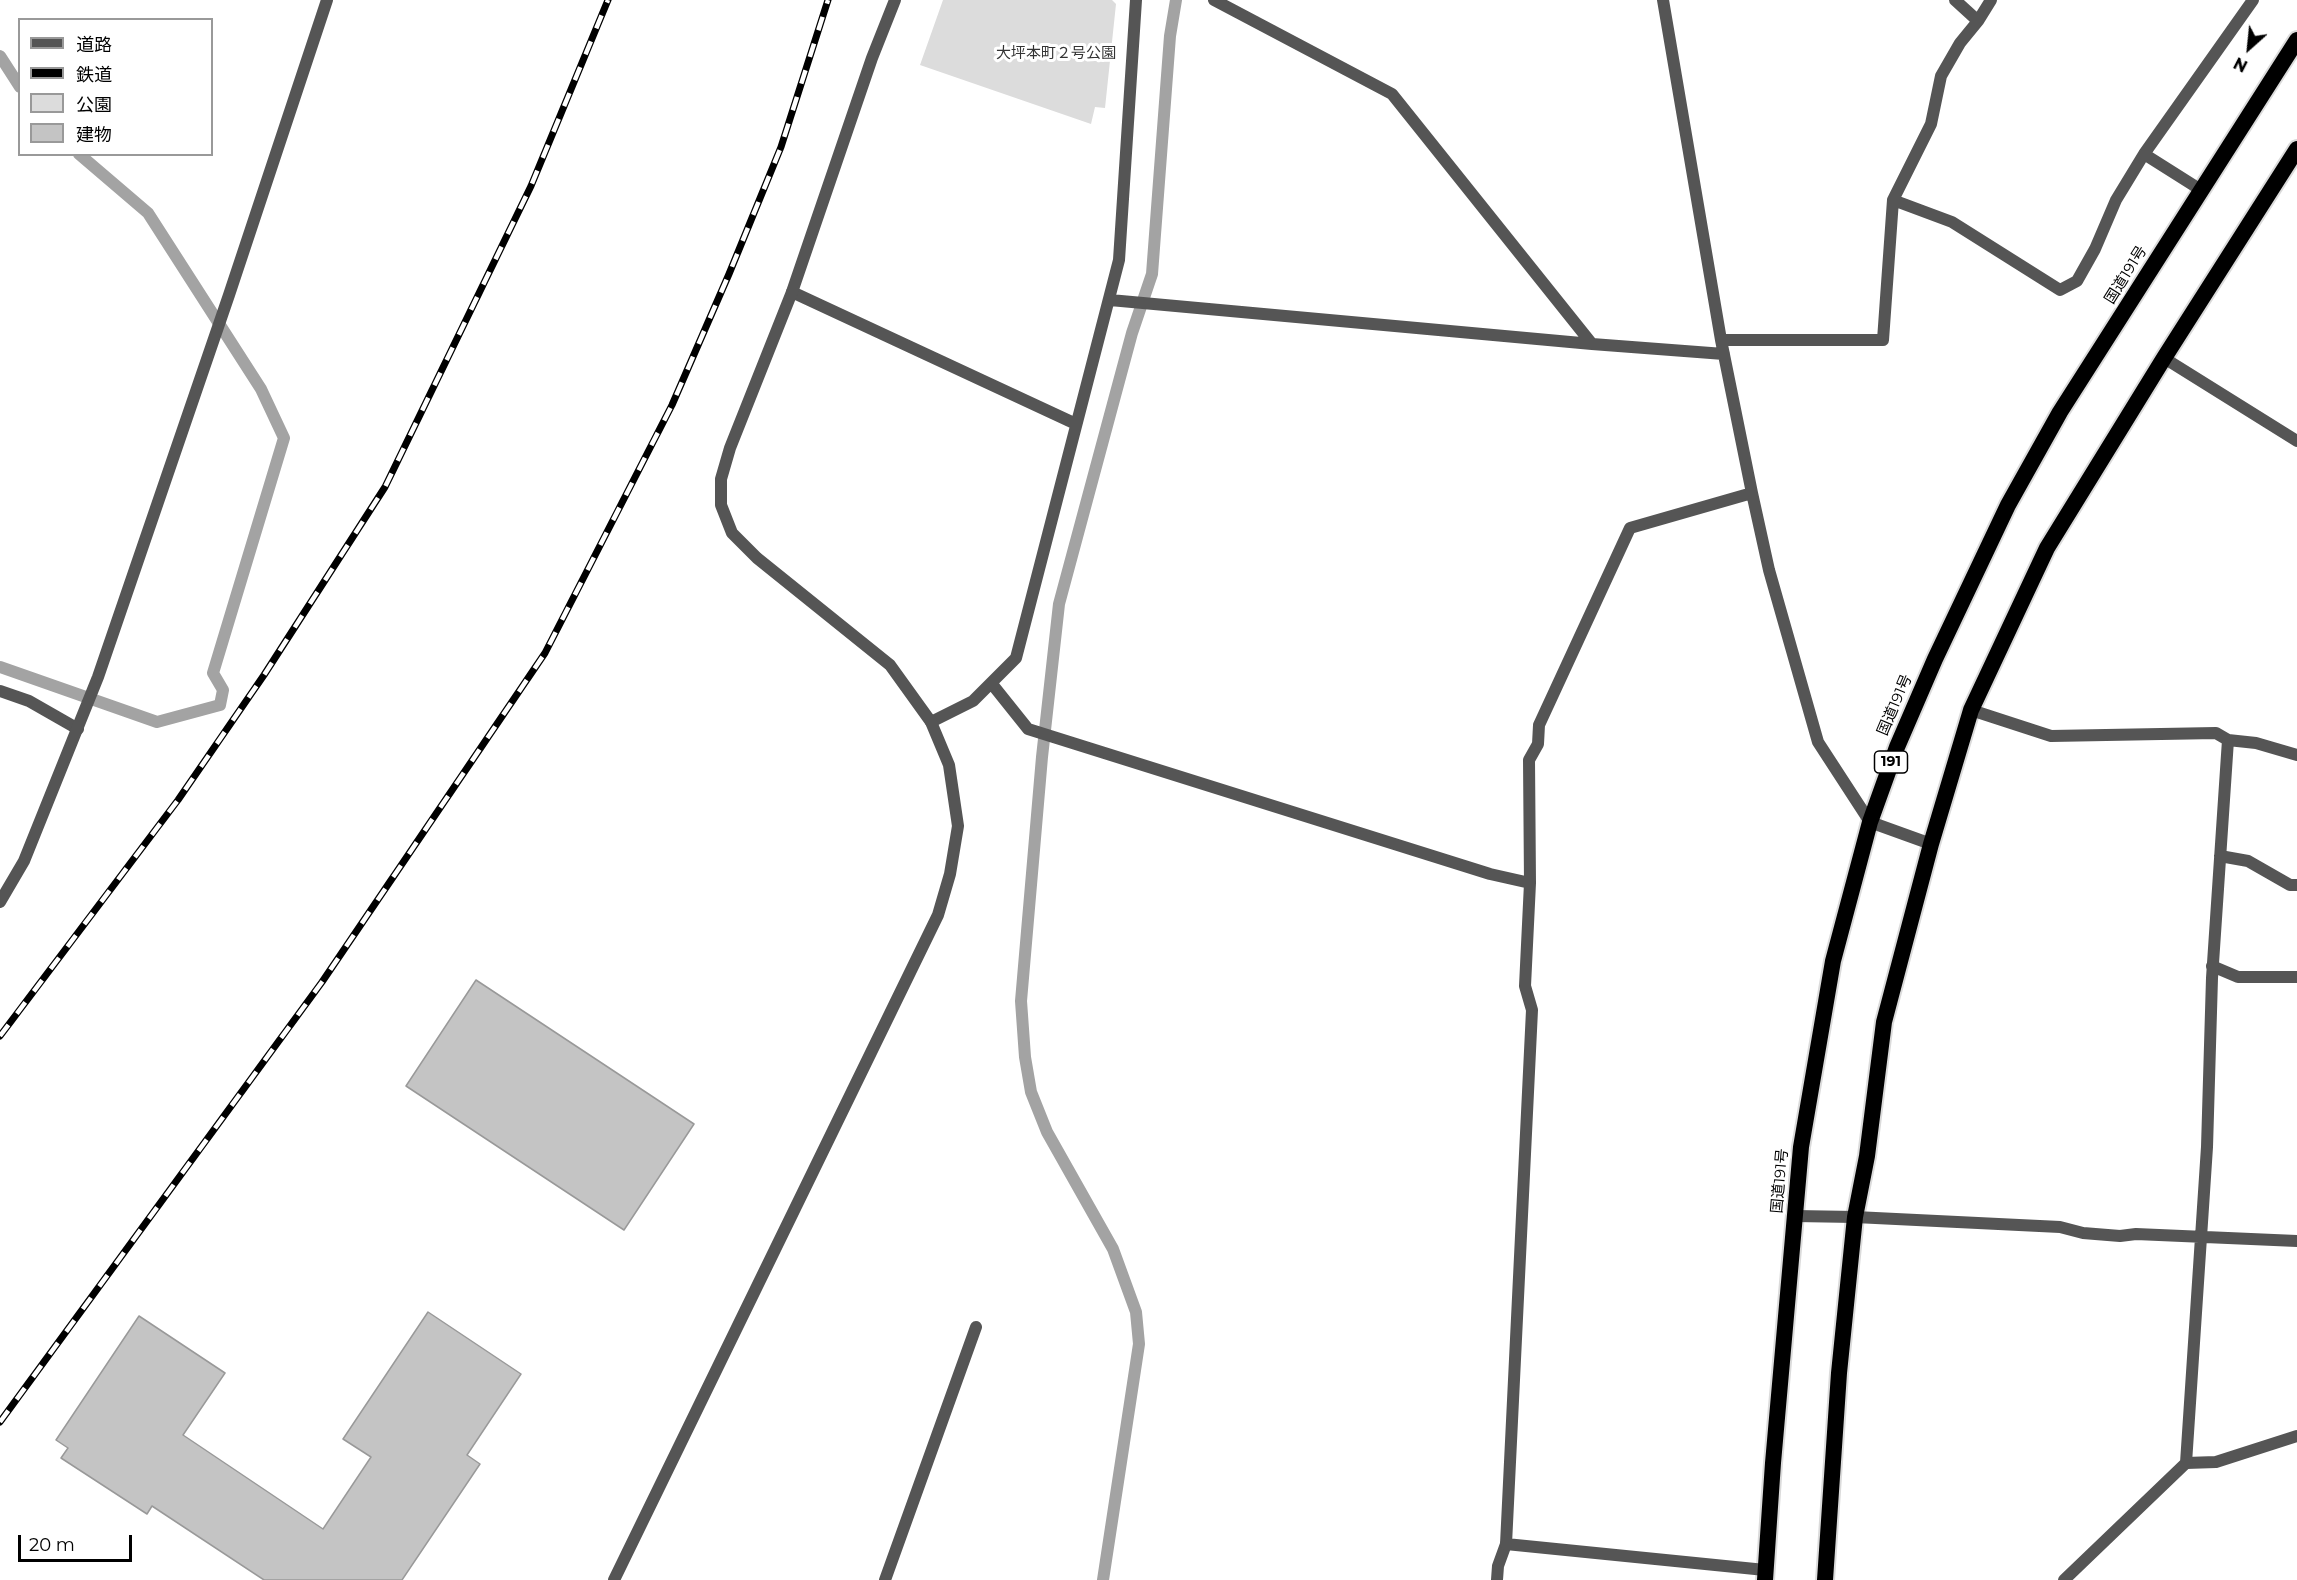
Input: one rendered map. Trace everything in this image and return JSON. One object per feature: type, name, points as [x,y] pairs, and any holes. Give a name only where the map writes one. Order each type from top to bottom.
[{"type":"highway","name":"国道191号","points":[[1765,1575],[1801,1147],[1830,972],[1870,822],[1897,747],[1935,659],[2008,505],[2060,412],[2297,40]]},
{"type":"highway","points":[[1825,1580],[1839,1373],[1855,1217],[1867,1156],[1884,1022],[1931,844],[1971,710],[2047,548],[2297,149]]},
{"type":"street","points":[[0,902],[24,861],[98,677],[327,0]]},
{"type":"street","points":[[614,1580],[938,915],[950,874],[958,826],[949,765],[932,722],[890,666],[757,558],[732,533],[721,505],[721,479],[730,448],[792,292],[872,58],[895,0]]},
{"type":"street","points":[[932,722],[973,701],[1016,658],[1076,424],[1116,300],[1136,0]]},
{"type":"street","points":[[1214,0],[1392,94],[1592,345]]},
{"type":"street","points":[[1663,0],[1721,340],[1752,493],[1769,570],[1818,742],[1870,822],[1931,844]]},
{"type":"street","points":[[1955,0],[1978,21]]},
{"type":"street","points":[[1721,340],[1883,340],[1893,200],[1931,123],[1941,76],[1960,43],[1991,0]]},
{"type":"street","points":[[1893,200],[1952,222],[2060,290],[2077,281],[2095,249],[2116,200],[2144,154],[2253,0]]},
{"type":"street","points":[[2144,154],[2201,190]]},
{"type":"street","points":[[792,292],[1076,424]]},
{"type":"street","points":[[1116,300],[1592,345],[1724,354]]},
{"type":"street","points":[[2164,358],[2297,441]]},
{"type":"street","points":[[1497,1580],[1498,1566],[1506,1544],[1532,1010],[1525,986],[1530,883],[1529,760],[1538,744],[1539,725],[1630,528],[1752,493]]},
{"type":"street","points":[[992,684],[1028,729],[1490,874],[1530,883]]},
{"type":"street","points":[[0,691],[29,701],[78,729]]},
{"type":"street","points":[[1971,710],[2051,735],[2216,733],[2228,740],[2256,743],[2297,754]]},
{"type":"street","points":[[2186,1463],[2207,1147],[2212,966],[2228,740]]},
{"type":"street","points":[[2220,856],[2248,861],[2290,885],[2297,885]]},
{"type":"street","points":[[2212,966],[2238,977],[2297,977]]},
{"type":"street","points":[[1795,1216],[2060,1227],[2082,1233],[2120,1236],[2136,1234],[2297,1241]]},
{"type":"street","points":[[885,1580],[976,1327]]},
{"type":"street","points":[[2064,1580],[2186,1463],[2216,1462],[2297,1436]]},
{"type":"street","points":[[1506,1544],[1765,1575]]},
{"type":"green space","name":"大坪本町２号公園","points":[[943,0],[1112,0],[1116,4],[1105,108],[1095,107],[1091,124],[920,65]]},
{"type":"building","points":[[476,980],[694,1124],[624,1230],[406,1086]]},
{"type":"building","points":[[428,1312],[521,1374],[467,1455],[480,1464],[402,1580],[264,1580],[152,1506],[147,1514],[61,1458],[68,1448],[56,1440],[139,1316],[225,1373],[183,1435],[323,1529],[371,1457],[343,1439]]},
{"type":"waterway","points":[[1103,1580],[1139,1344],[1136,1312],[1113,1249],[1047,1132],[1031,1092],[1025,1057],[1021,1001],[1042,757],[1059,604],[1132,333],[1152,274],[1170,36],[1176,0]]},
{"type":"waterway","points":[[0,56],[18,84]]},
{"type":"waterway","points":[[0,667],[157,722],[220,705],[223,690],[213,673],[284,438],[261,389],[148,213],[81,156]]},
{"type":"railway","points":[[0,1036],[178,800],[264,675],[385,487],[531,186],[608,0]]},
{"type":"railway","points":[[0,1422],[322,982],[545,653],[672,405],[729,274],[781,147],[828,0]]}]
